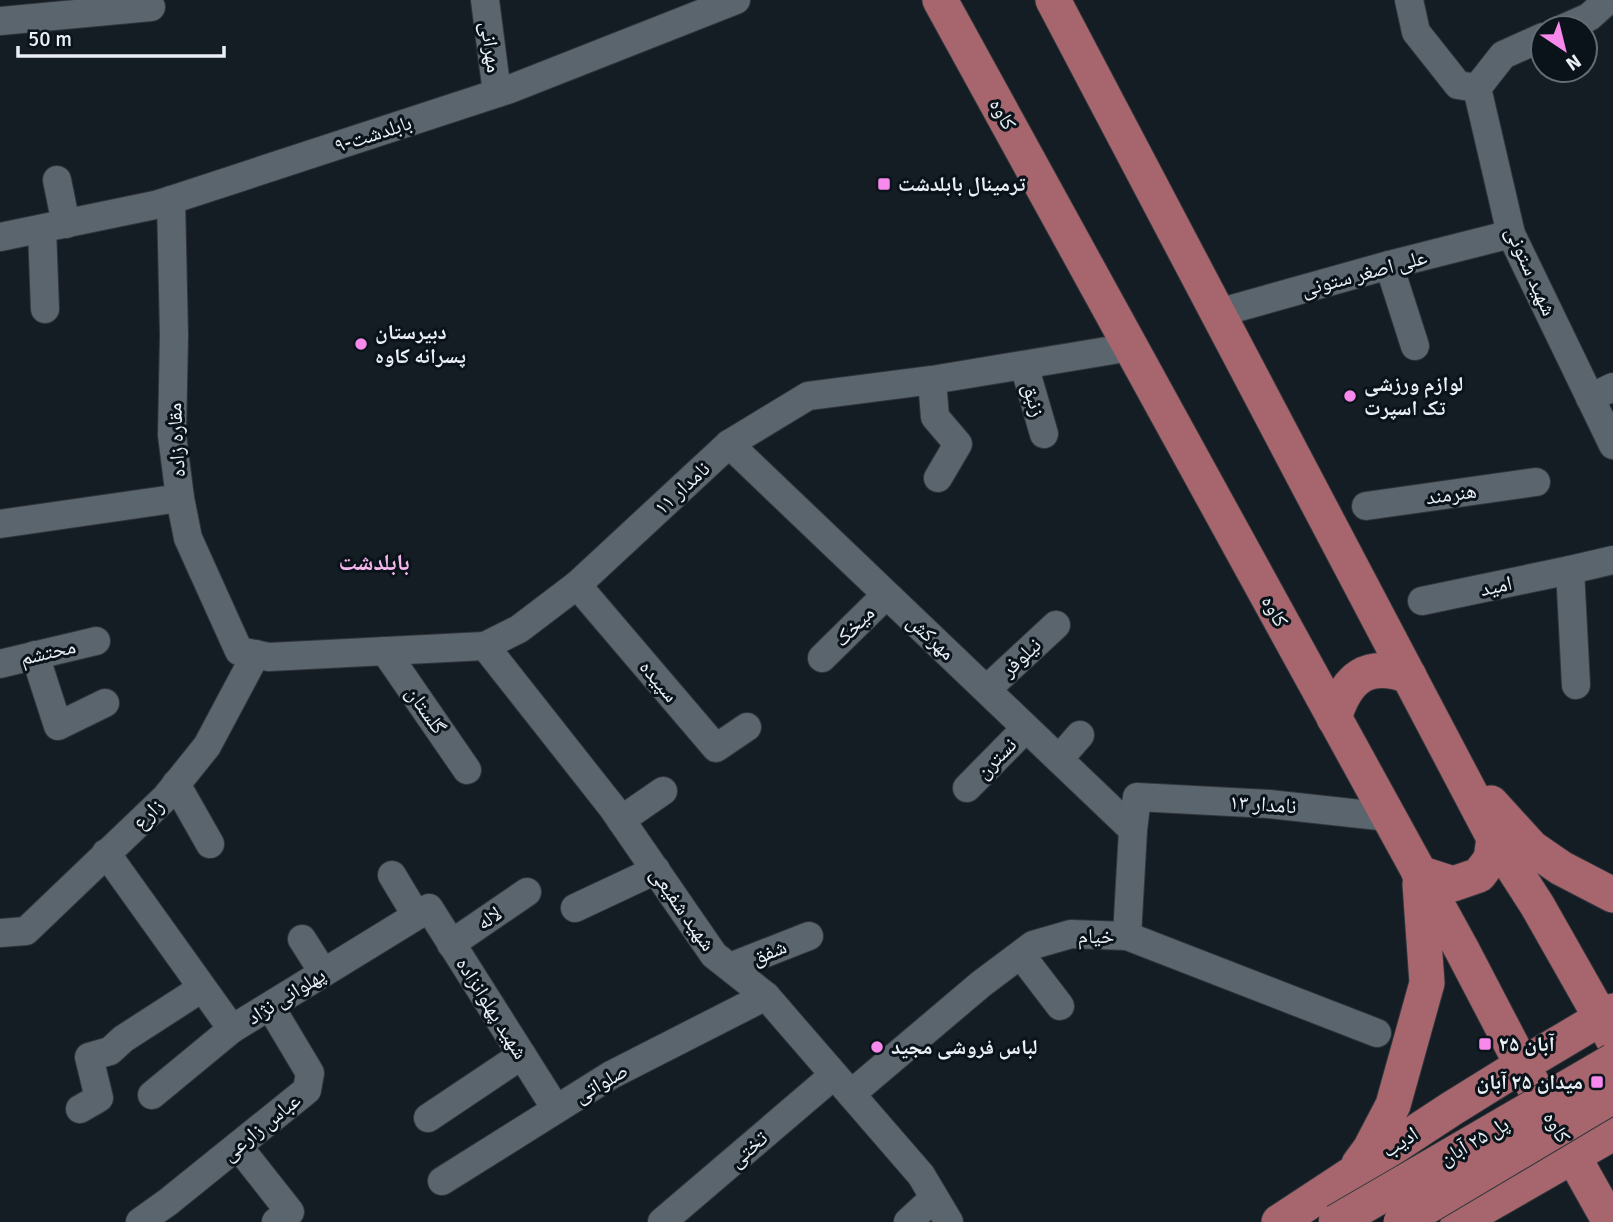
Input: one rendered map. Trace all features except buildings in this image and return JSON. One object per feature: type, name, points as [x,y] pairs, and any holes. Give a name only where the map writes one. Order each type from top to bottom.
[{"type":"main road","name":"کاوه","points":[[940,0],[1610,1222]]},
{"type":"main road","points":[[1053,0],[1494,838],[1609,1023]]},
{"type":"main road","points":[[1334,718],[1347,688],[1361,677],[1377,670],[1392,670],[1409,677]]},
{"type":"main road","points":[[1456,765],[1532,848],[1613,895]]},
{"type":"main road","points":[[1352,1174],[1370,1149],[1393,1105],[1427,983],[1419,873],[1453,884],[1479,875],[1491,859],[1494,838]]},
{"type":"main road","name":"ادیب","points":[[1279,1222],[1522,1065],[1609,1023]]},
{"type":"main road","name":"پل ۲۵ آبان","points":[[1336,1222],[1613,1061]]},
{"type":"main road","name":"پل ۲۵ آبان","points":[[1401,1222],[1613,1096]]},
{"type":"main road","points":[[1458,1222],[1613,1133]]},
{"type":"street","name":"مهرانی","points":[[485,0],[497,93]]},
{"type":"street","name":"۹-بابلدشت","points":[[0,237],[171,200],[497,93],[681,10],[736,0]]},
{"type":"street","points":[[1409,0],[1416,32],[1458,85],[1478,88],[1503,55],[1529,43]]},
{"type":"street","points":[[1592,14],[1608,0]]},
{"type":"street","points":[[0,20],[150,7]]},
{"type":"street","name":"شهید ستونی","points":[[1478,88],[1511,234],[1602,392],[1613,445]]},
{"type":"street","points":[[45,309],[57,180]]},
{"type":"street","name":"مقاره زاده","points":[[171,200],[174,335],[172,435],[180,498],[188,538],[239,651],[256,654]]},
{"type":"street","name":"علی اصغر ستونی","points":[[1218,313],[1511,234]]},
{"type":"street","points":[[1389,265],[1415,346]]},
{"type":"street","name":"۱۱ نامدار","points":[[256,654],[269,657],[485,646],[519,629],[577,585],[729,444],[808,396],[932,380],[1130,347]]},
{"type":"street","name":"زنبق","points":[[1024,365],[1044,434]]},
{"type":"street","points":[[932,380],[935,417],[958,444],[938,478]]},
{"type":"street","name":"مهرکش","points":[[729,444],[1133,830]]},
{"type":"street","name":"هنرمند","points":[[1366,506],[1536,482]]},
{"type":"street","points":[[0,524],[180,498]]},
{"type":"street","name":"امید","points":[[1422,601],[1613,560]]},
{"type":"street","points":[[1570,570],[1576,685]]},
{"type":"street","name":"سپیده","points":[[577,585],[716,748],[747,727]]},
{"type":"street","name":"میخک","points":[[822,658],[886,594]]},
{"type":"street","name":"نیلوفر","points":[[987,689],[1056,625]]},
{"type":"street","name":"محتشم","points":[[0,664],[96,641]]},
{"type":"street","name":"شهید شفیعی","points":[[485,646],[621,820],[714,955],[766,996],[921,1175],[949,1222]]},
{"type":"street","name":"گلستان","points":[[385,651],[467,769]]},
{"type":"street","name":"زارع","points":[[0,933],[26,930],[166,797],[207,746],[256,654]]},
{"type":"street","points":[[34,655],[58,726],[105,703]]},
{"type":"street","name":"نسترن","points":[[967,788],[1026,729]]},
{"type":"street","points":[[1059,759],[1080,735]]},
{"type":"street","points":[[176,784],[210,844]]},
{"type":"street","points":[[621,820],[663,791]]},
{"type":"street","name":"۱۳ نامدار","points":[[1133,830],[1137,797],[1269,804],[1388,817]]},
{"type":"street","points":[[1127,936],[1133,830]]},
{"type":"street","points":[[106,853],[232,1029]]},
{"type":"street","points":[[575,908],[656,870]]},
{"type":"street","name":"شهید پهلوانزاده","points":[[391,875],[451,944],[556,1109]]},
{"type":"street","name":"لاله","points":[[451,944],[527,892]]},
{"type":"street","name":"پهلوانی نژاد","points":[[152,1095],[232,1029],[423,912]]},
{"type":"street","name":"خیام","points":[[842,1085],[1033,945],[1071,934],[1127,936],[1377,1034]]},
{"type":"street","name":"شفق","points":[[730,967],[808,936]]},
{"type":"street","points":[[302,939],[323,972]]},
{"type":"street","points":[[1021,955],[1060,1006]]},
{"type":"street","points":[[80,1109],[99,1098],[89,1057],[110,1051],[122,1039],[202,988]]},
{"type":"street","name":"صلواتی","points":[[442,1181],[611,1075],[766,996]]},
{"type":"street","name":"عباس زارعی","points":[[141,1222],[307,1090],[310,1073],[270,1006]]},
{"type":"street","points":[[428,1118],[522,1055]]},
{"type":"street","name":"تختی","points":[[662,1222],[842,1085]]},
{"type":"street","points":[[238,1146],[290,1212],[276,1222]]},
{"type":"street","points":[[908,1222],[934,1198]]},
{"type":"place","name":"ترمینال بابلدشت","points":[[884,184]]},
{"type":"place","name":"دبیرستان پسرانه کاوه","points":[[361,344]]},
{"type":"place","name":"لوازم ورزشی تک اسپرت","points":[[1350,396]]},
{"type":"place","name":"۲۵ آبان","points":[[1485,1044]]},
{"type":"place","name":"لباس فروشی مجید","points":[[877,1047]]},
{"type":"place","name":"میدان ۲۵ آبان","points":[[1597,1082]]},
{"type":"district","name":"بابلدشت","points":[[374,562]]}]
